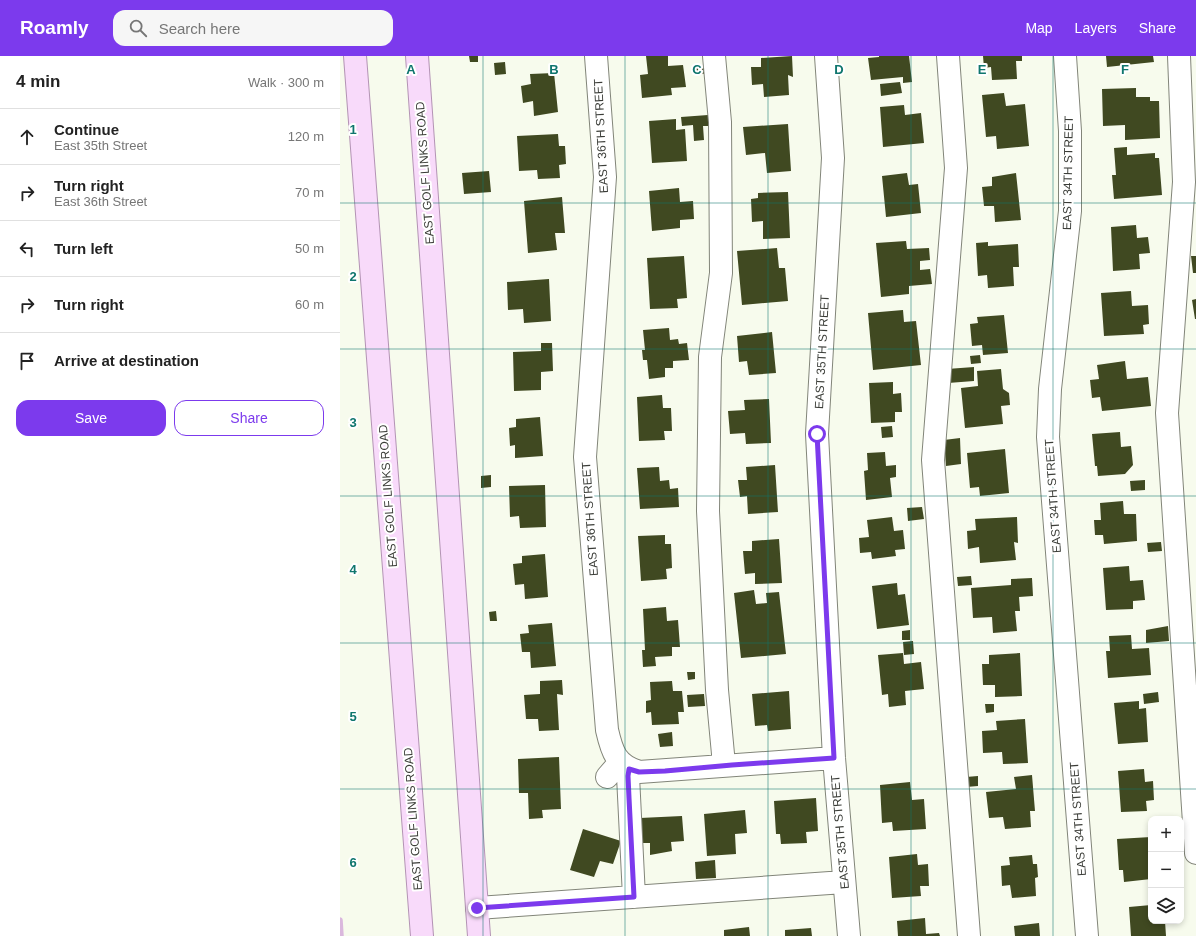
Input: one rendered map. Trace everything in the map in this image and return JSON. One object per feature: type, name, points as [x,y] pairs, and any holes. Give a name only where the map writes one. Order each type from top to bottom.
[{"type":"main road","name":"EAST GOLF LINKS ROAD","points":[[355,56],[422,936]]},
{"type":"main road","name":"EAST GOLF LINKS ROAD","points":[[417,56],[479,936]]},
{"type":"street","name":"EAST 36TH STREET","points":[[596,56],[605,177],[585,457],[607,730],[618,769]]},
{"type":"street","points":[[714,56],[720,122],[721,273],[710,357],[708,511],[717,690],[723,766]]},
{"type":"street","name":"EAST 35TH STREET","points":[[826,56],[833,158],[817,434],[834,758],[849,936]]},
{"type":"street","points":[[948,56],[956,168],[933,460],[970,936]]},
{"type":"street","name":"EAST 34TH STREET","points":[[1065,56],[1070,131],[1070,211],[1050,389],[1048,437],[1087,936]]},
{"type":"street","points":[[1179,56],[1184,182],[1167,413],[1196,853]]},
{"type":"street","points":[[618,769],[653,772],[834,758]]},
{"type":"street","points":[[618,769],[628,776],[634,897]]},
{"type":"street","points":[[477,908],[844,882]]},
{"type":"building","points":[[469,56],[478,56],[478,62],[470,62]]},
{"type":"building","points":[[646,56],[668,56],[668,66],[683,65],[686,87],[671,88],[672,95],[642,98],[640,75],[648,74]]},
{"type":"building","points":[[792,56],[793,77],[788,75],[789,95],[764,97],[763,84],[752,85],[751,67],[761,67],[761,58]]},
{"type":"building","points":[[879,56],[909,56],[912,82],[903,83],[903,77],[871,80],[868,58]]},
{"type":"building","points":[[983,56],[1022,56],[1022,61],[1016,61],[1017,79],[992,80],[991,67],[984,68]]},
{"type":"building","points":[[1106,56],[1153,56],[1154,62],[1107,67]]},
{"type":"building","points":[[505,62],[506,74],[495,75],[494,63]]},
{"type":"building","points":[[694,66],[706,67],[706,74],[694,73]]},
{"type":"building","points":[[554,73],[558,112],[534,116],[533,101],[523,103],[521,86],[531,84],[530,74]]},
{"type":"building","points":[[900,82],[902,93],[881,96],[880,84]]},
{"type":"building","points":[[1136,88],[1136,97],[1150,97],[1150,101],[1159,101],[1160,138],[1125,140],[1125,125],[1103,126],[1102,89]]},
{"type":"building","points":[[1004,93],[1006,106],[1025,104],[1029,146],[997,149],[996,136],[986,137],[982,95]]},
{"type":"building","points":[[904,105],[905,115],[921,113],[924,143],[883,147],[880,107]]},
{"type":"building","points":[[708,115],[710,126],[703,126],[704,140],[694,141],[693,125],[682,126],[681,117]]},
{"type":"building","points":[[676,119],[676,130],[685,129],[687,161],[652,163],[649,121]]},
{"type":"building","points":[[788,124],[791,171],[767,173],[765,153],[746,155],[743,127]]},
{"type":"building","points":[[558,134],[559,146],[565,146],[566,164],[559,165],[560,178],[538,179],[537,170],[519,171],[517,136]]},
{"type":"building","points":[[1127,147],[1127,155],[1155,153],[1155,158],[1159,158],[1162,195],[1114,199],[1112,175],[1116,175],[1114,148]]},
{"type":"building","points":[[489,171],[491,192],[464,194],[462,173]]},
{"type":"building","points":[[907,173],[909,185],[918,184],[921,213],[886,217],[882,176]]},
{"type":"building","points":[[1016,173],[1021,220],[995,222],[994,206],[984,206],[982,187],[992,186],[992,177]]},
{"type":"building","points":[[679,188],[680,202],[693,201],[694,219],[680,220],[680,228],[652,231],[649,191]]},
{"type":"building","points":[[788,192],[790,238],[763,239],[763,221],[752,222],[751,199],[758,198],[758,193]]},
{"type":"building","points":[[562,197],[565,233],[555,233],[557,250],[528,253],[524,201]]},
{"type":"building","points":[[1136,225],[1137,238],[1148,237],[1150,253],[1139,254],[1140,269],[1113,271],[1111,227]]},
{"type":"building","points":[[906,241],[907,249],[929,248],[930,260],[920,261],[920,270],[930,269],[932,284],[909,286],[909,294],[881,297],[876,243]]},
{"type":"building","points":[[988,242],[988,246],[1018,244],[1019,267],[1013,267],[1014,286],[988,288],[987,275],[978,276],[976,243]]},
{"type":"building","points":[[777,248],[779,268],[785,268],[788,301],[742,305],[737,251]]},
{"type":"building","points":[[684,256],[687,298],[677,299],[678,308],[650,309],[647,258]]},
{"type":"building","points":[[1191,256],[1196,256],[1196,273],[1193,273]]},
{"type":"building","points":[[549,279],[551,321],[524,323],[523,309],[508,310],[507,282]]},
{"type":"building","points":[[1131,291],[1132,306],[1148,305],[1149,324],[1143,325],[1144,334],[1104,336],[1101,293]]},
{"type":"building","points":[[1196,299],[1196,319],[1195,319],[1192,300]]},
{"type":"building","points":[[903,310],[904,322],[916,321],[921,365],[873,370],[868,313]]},
{"type":"building","points":[[1004,315],[1008,353],[983,355],[982,345],[972,346],[970,324],[978,323],[977,317]]},
{"type":"building","points":[[669,328],[670,340],[678,339],[679,344],[687,343],[689,360],[673,361],[673,368],[665,368],[665,377],[649,379],[647,360],[643,360],[642,350],[645,350],[643,330]]},
{"type":"building","points":[[772,332],[776,373],[749,375],[747,361],[739,362],[737,336]]},
{"type":"building","points":[[541,343],[552,343],[553,371],[541,372],[541,390],[514,391],[513,352],[541,351]]},
{"type":"building","points":[[980,355],[981,363],[971,364],[970,356]]},
{"type":"building","points":[[1125,361],[1127,379],[1148,377],[1151,406],[1102,411],[1100,397],[1092,398],[1090,380],[1099,379],[1097,365]]},
{"type":"building","points":[[974,367],[974,381],[948,383],[947,369]]},
{"type":"building","points":[[1001,369],[1003,389],[1009,393],[1010,405],[1001,406],[1003,424],[965,428],[961,388],[978,386],[977,371]]},
{"type":"building","points":[[893,382],[893,394],[901,393],[902,412],[895,412],[895,422],[871,423],[869,383]]},
{"type":"building","points":[[662,395],[663,408],[671,408],[672,431],[664,431],[665,440],[639,441],[637,397]]},
{"type":"building","points":[[769,399],[771,443],[746,444],[745,433],[730,434],[728,411],[745,410],[744,400]]},
{"type":"building","points":[[540,417],[543,456],[515,458],[515,445],[510,446],[509,428],[516,427],[516,419]]},
{"type":"building","points":[[892,426],[893,437],[882,438],[881,427]]},
{"type":"building","points":[[1120,432],[1121,447],[1131,446],[1133,465],[1125,474],[1098,476],[1097,466],[1095,466],[1092,434]]},
{"type":"building","points":[[960,438],[961,464],[946,466],[944,440]]},
{"type":"building","points":[[1005,449],[1009,493],[980,496],[979,487],[970,488],[967,453]]},
{"type":"building","points":[[885,452],[886,466],[896,465],[896,477],[890,478],[892,497],[866,500],[864,471],[868,470],[867,453]]},
{"type":"building","points":[[775,465],[778,512],[748,514],[747,496],[740,497],[738,480],[747,480],[746,467]]},
{"type":"building","points":[[659,467],[660,481],[669,480],[670,489],[678,488],[679,507],[640,509],[637,468]]},
{"type":"building","points":[[491,475],[491,487],[481,488],[481,476]]},
{"type":"building","points":[[1145,480],[1145,490],[1131,491],[1130,481]]},
{"type":"building","points":[[545,485],[546,527],[520,528],[519,516],[510,517],[509,486]]},
{"type":"building","points":[[1123,501],[1124,514],[1136,514],[1137,541],[1104,544],[1103,535],[1095,535],[1094,520],[1101,520],[1100,503]]},
{"type":"building","points":[[922,507],[924,519],[908,521],[907,508]]},
{"type":"building","points":[[892,517],[894,531],[903,530],[905,549],[895,550],[896,556],[872,559],[871,552],[860,553],[859,538],[869,537],[867,520]]},
{"type":"building","points":[[1017,517],[1018,543],[1014,542],[1016,560],[980,563],[979,547],[968,549],[967,531],[976,530],[975,519]]},
{"type":"building","points":[[665,535],[665,544],[671,544],[672,568],[666,569],[667,579],[641,581],[638,536]]},
{"type":"building","points":[[779,539],[782,583],[755,584],[755,573],[745,574],[743,551],[752,551],[752,541]]},
{"type":"building","points":[[1161,542],[1162,551],[1148,552],[1147,543]]},
{"type":"building","points":[[545,554],[548,597],[525,599],[524,584],[515,585],[513,564],[522,563],[522,556]]},
{"type":"building","points":[[1129,566],[1130,581],[1143,580],[1145,600],[1133,601],[1133,609],[1106,610],[1103,568]]},
{"type":"building","points":[[971,576],[972,585],[958,586],[957,577]]},
{"type":"building","points":[[1032,578],[1033,596],[1019,597],[1020,611],[1015,611],[1017,631],[993,633],[992,617],[973,618],[971,588],[1011,585],[1011,579]]},
{"type":"building","points":[[897,583],[898,595],[905,594],[909,625],[877,629],[872,586]]},
{"type":"building","points":[[754,590],[756,604],[767,603],[766,593],[779,592],[786,654],[741,658],[734,593]]},
{"type":"building","points":[[666,607],[667,621],[678,620],[680,647],[672,647],[672,656],[655,657],[656,666],[643,667],[642,650],[645,650],[643,609]]},
{"type":"building","points":[[496,611],[497,621],[490,621],[489,612]]},
{"type":"building","points":[[552,623],[556,666],[531,668],[530,652],[522,652],[520,634],[529,633],[528,625]]},
{"type":"building","points":[[1168,626],[1169,641],[1146,643],[1146,630]]},
{"type":"building","points":[[910,630],[910,640],[902,640],[902,631]]},
{"type":"building","points":[[1131,635],[1132,649],[1149,648],[1151,675],[1108,678],[1106,651],[1110,651],[1109,636]]},
{"type":"building","points":[[913,641],[914,654],[904,655],[903,642]]},
{"type":"building","points":[[903,653],[904,664],[921,662],[924,689],[905,691],[906,705],[889,707],[888,694],[882,695],[878,655]]},
{"type":"building","points":[[1020,653],[1022,696],[995,697],[995,685],[983,685],[982,664],[989,664],[989,655]]},
{"type":"building","points":[[687,672],[695,672],[695,679],[688,680]]},
{"type":"building","points":[[562,680],[563,695],[557,694],[559,730],[539,731],[538,719],[526,719],[524,695],[540,694],[540,681]]},
{"type":"building","points":[[672,681],[673,691],[682,691],[684,712],[678,712],[679,724],[652,725],[651,712],[646,713],[646,701],[651,700],[650,682]]},
{"type":"building","points":[[789,691],[791,729],[768,731],[767,725],[755,726],[752,694]]},
{"type":"building","points":[[1158,692],[1159,702],[1144,704],[1143,694]]},
{"type":"building","points":[[704,694],[705,706],[688,707],[687,695]]},
{"type":"building","points":[[1139,701],[1139,709],[1146,708],[1148,742],[1118,744],[1114,703]]},
{"type":"building","points":[[985,704],[994,704],[994,712],[986,713]]},
{"type":"building","points":[[1025,719],[1028,763],[1003,764],[1002,752],[983,753],[982,731],[997,730],[996,721]]},
{"type":"building","points":[[672,732],[673,746],[660,747],[658,734]]},
{"type":"building","points":[[559,757],[561,809],[542,810],[543,818],[529,819],[528,793],[519,793],[518,759]]},
{"type":"building","points":[[1144,769],[1145,782],[1153,781],[1154,800],[1146,801],[1147,811],[1121,812],[1118,771]]},
{"type":"building","points":[[1032,775],[1035,811],[1030,811],[1031,827],[1005,829],[1003,817],[989,818],[986,792],[1016,789],[1014,777]]},
{"type":"building","points":[[978,776],[978,786],[966,787],[966,777]]},
{"type":"building","points":[[910,782],[912,800],[924,799],[926,829],[893,831],[892,822],[882,823],[880,785]]},
{"type":"building","points":[[816,798],[818,831],[806,832],[807,843],[781,844],[780,834],[776,834],[774,801]]},
{"type":"building","points":[[745,810],[747,833],[735,834],[736,854],[707,856],[704,814]]},
{"type":"building","points":[[682,816],[684,841],[671,842],[672,851],[650,855],[650,843],[641,843],[640,818]]},
{"type":"building","points":[[583,829],[621,841],[613,864],[600,861],[594,877],[570,870]]},
{"type":"building","points":[[1148,837],[1148,879],[1124,882],[1123,870],[1119,870],[1117,839]]},
{"type":"building","points":[[917,854],[918,865],[928,864],[929,886],[920,886],[921,896],[892,898],[889,857]]},
{"type":"building","points":[[1032,855],[1033,864],[1037,864],[1038,877],[1035,878],[1036,896],[1012,898],[1010,885],[1002,886],[1001,866],[1010,865],[1009,857]]},
{"type":"building","points":[[715,860],[716,878],[696,879],[695,862]]},
{"type":"building","points":[[1148,905],[1148,924],[1165,924],[1166,936],[1131,936],[1129,907]]},
{"type":"building","points":[[925,918],[926,934],[939,933],[940,936],[898,936],[897,921]]},
{"type":"building","points":[[1039,923],[1040,936],[1015,936],[1014,926]]},
{"type":"building","points":[[749,927],[750,936],[724,936],[724,930]]},
{"type":"building","points":[[811,928],[812,936],[785,936],[785,930]]},
{"type":"waterway","points":[[340,920],[341,936]]},
{"type":"route","points":[[477,908],[634,897],[628,776],[629,769],[639,772],[665,771],[834,758],[817,434]]}]
